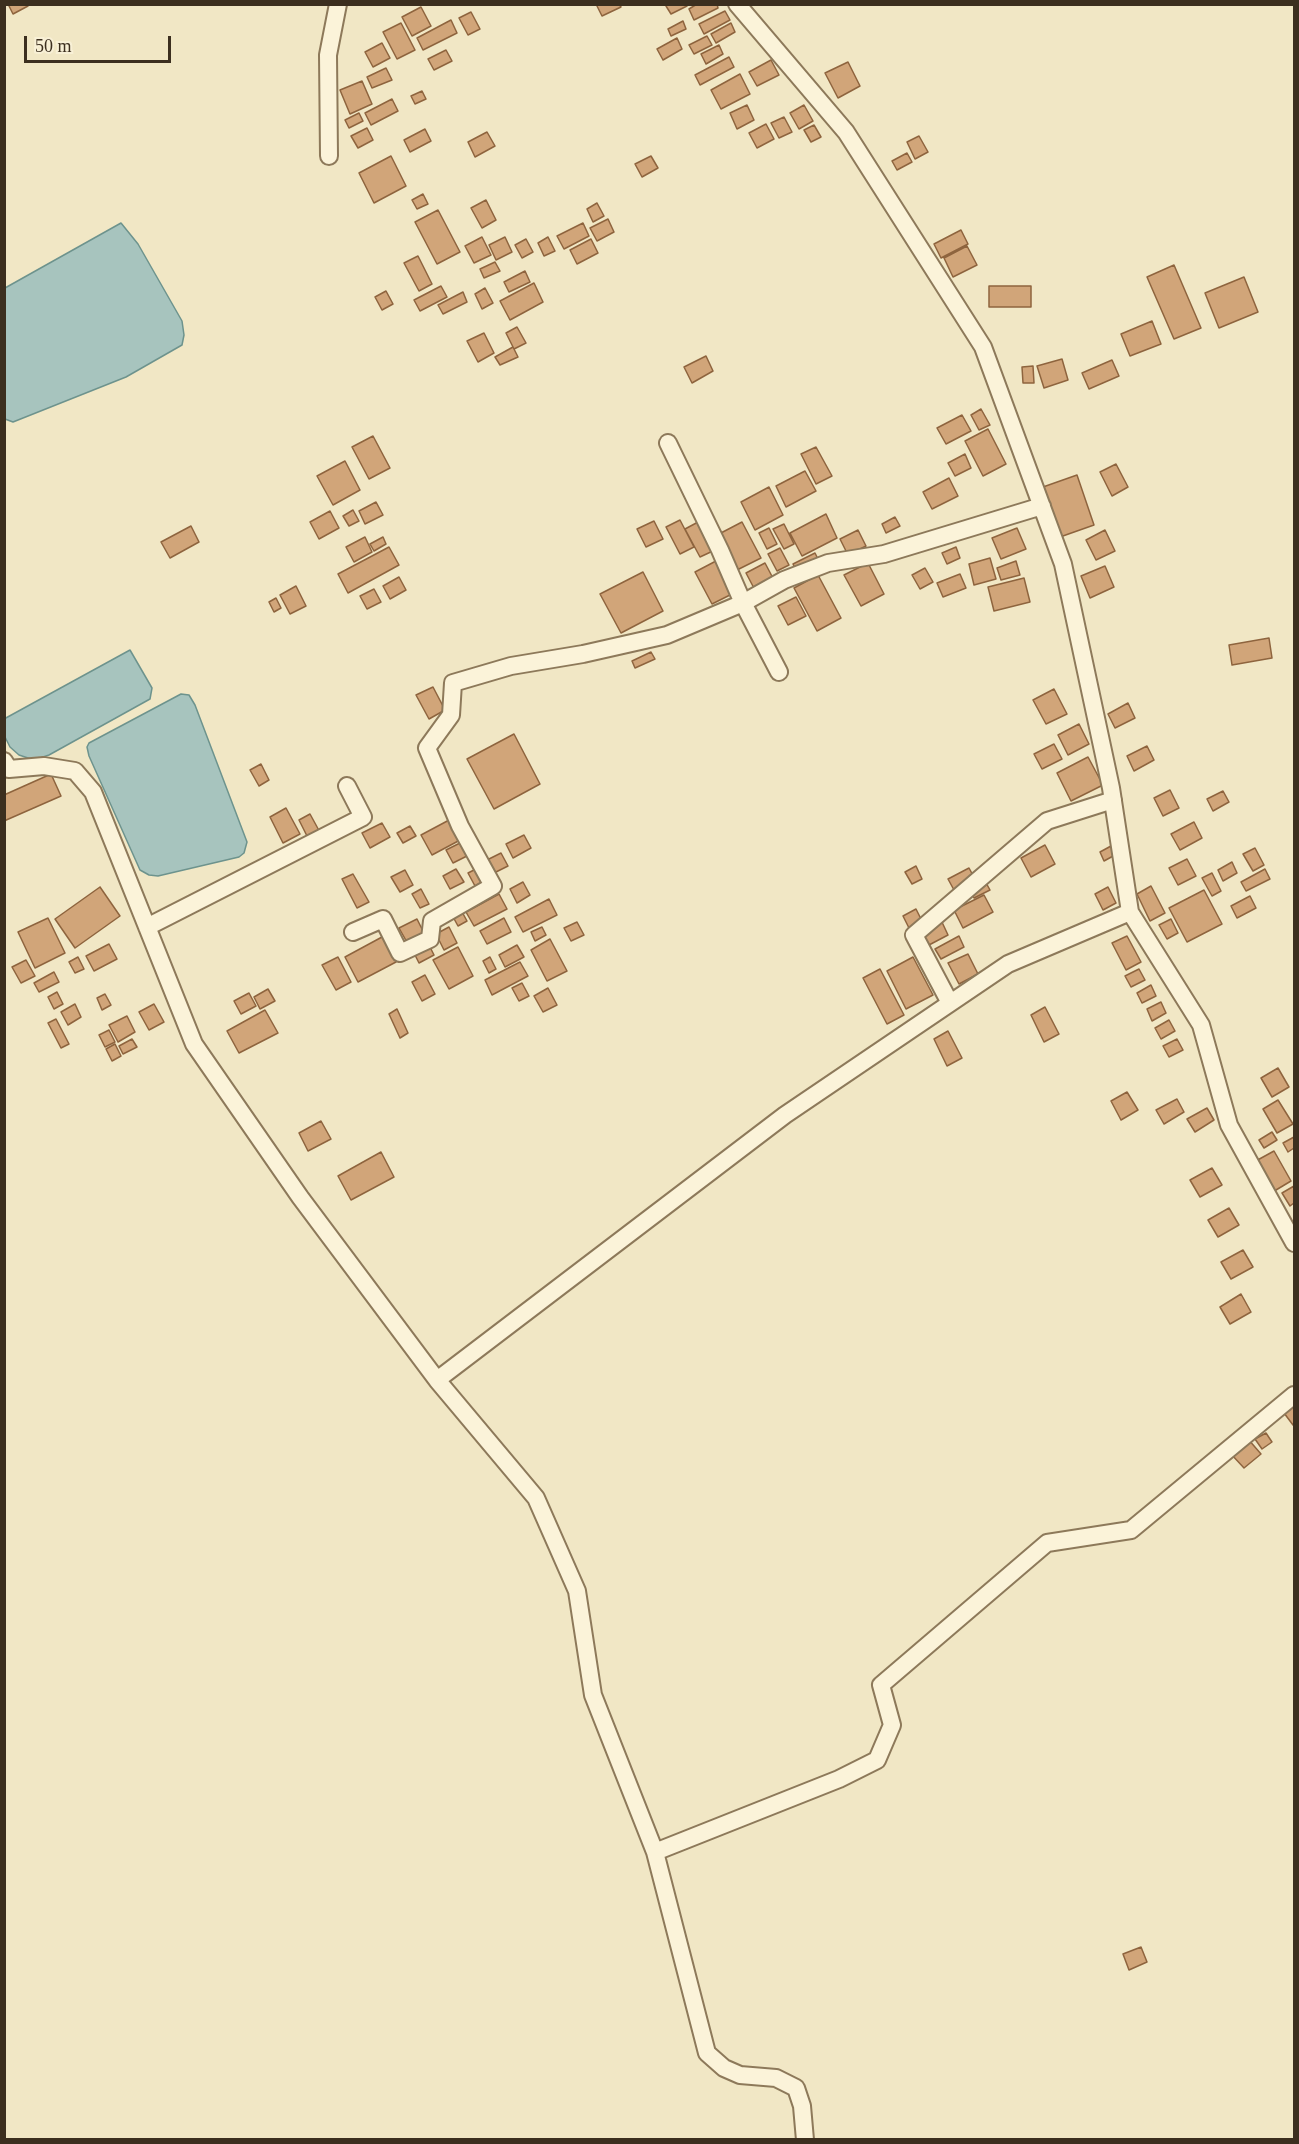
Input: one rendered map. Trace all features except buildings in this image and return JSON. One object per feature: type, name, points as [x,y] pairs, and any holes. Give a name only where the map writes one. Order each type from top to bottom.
[{"type":"street","points":[[329,156],[328,56],[338,4]]},
{"type":"street","points":[[737,4],[846,132],[983,347],[1063,564],[1113,800],[1130,912],[1201,1025],[1229,1125],[1294,1243]]},
{"type":"street","points":[[668,443],[720,550],[742,603],[779,672]]},
{"type":"street","points":[[353,932],[382,919],[400,953],[430,939],[432,921],[493,886],[460,826],[427,748],[451,715],[453,682],[511,666],[583,654],[667,635],[742,603],[784,580],[828,563],[884,554],[1042,506]]},
{"type":"street","points":[[6,767],[44,766],[75,771],[93,792],[194,1044],[300,1197],[437,1380],[536,1498],[577,1591],[593,1695],[655,1852],[707,2053],[724,2068],[740,2075],[777,2078],[796,2088],[802,2106],[806,2139]]},
{"type":"street","points":[[147,927],[363,816],[348,786]]},
{"type":"street","points":[[950,1004],[914,935],[1047,821],[1113,800]]},
{"type":"street","points":[[437,1380],[785,1116],[1008,964],[1130,912]]},
{"type":"street","points":[[655,1852],[839,1779],[877,1760],[892,1725],[881,1685],[1047,1543],[1131,1530],[1294,1395]]},
{"type":"water","points":[[121,223],[138,244],[182,321],[184,335],[182,345],[126,377],[13,422],[5,419],[5,288]]},
{"type":"water","points":[[130,650],[152,688],[150,699],[49,755],[34,760],[19,755],[10,747],[5,737],[4,719]]},
{"type":"water","points":[[181,694],[189,695],[195,705],[247,842],[244,853],[239,857],[158,876],[149,875],[140,870],[87,747],[89,743]]}]
